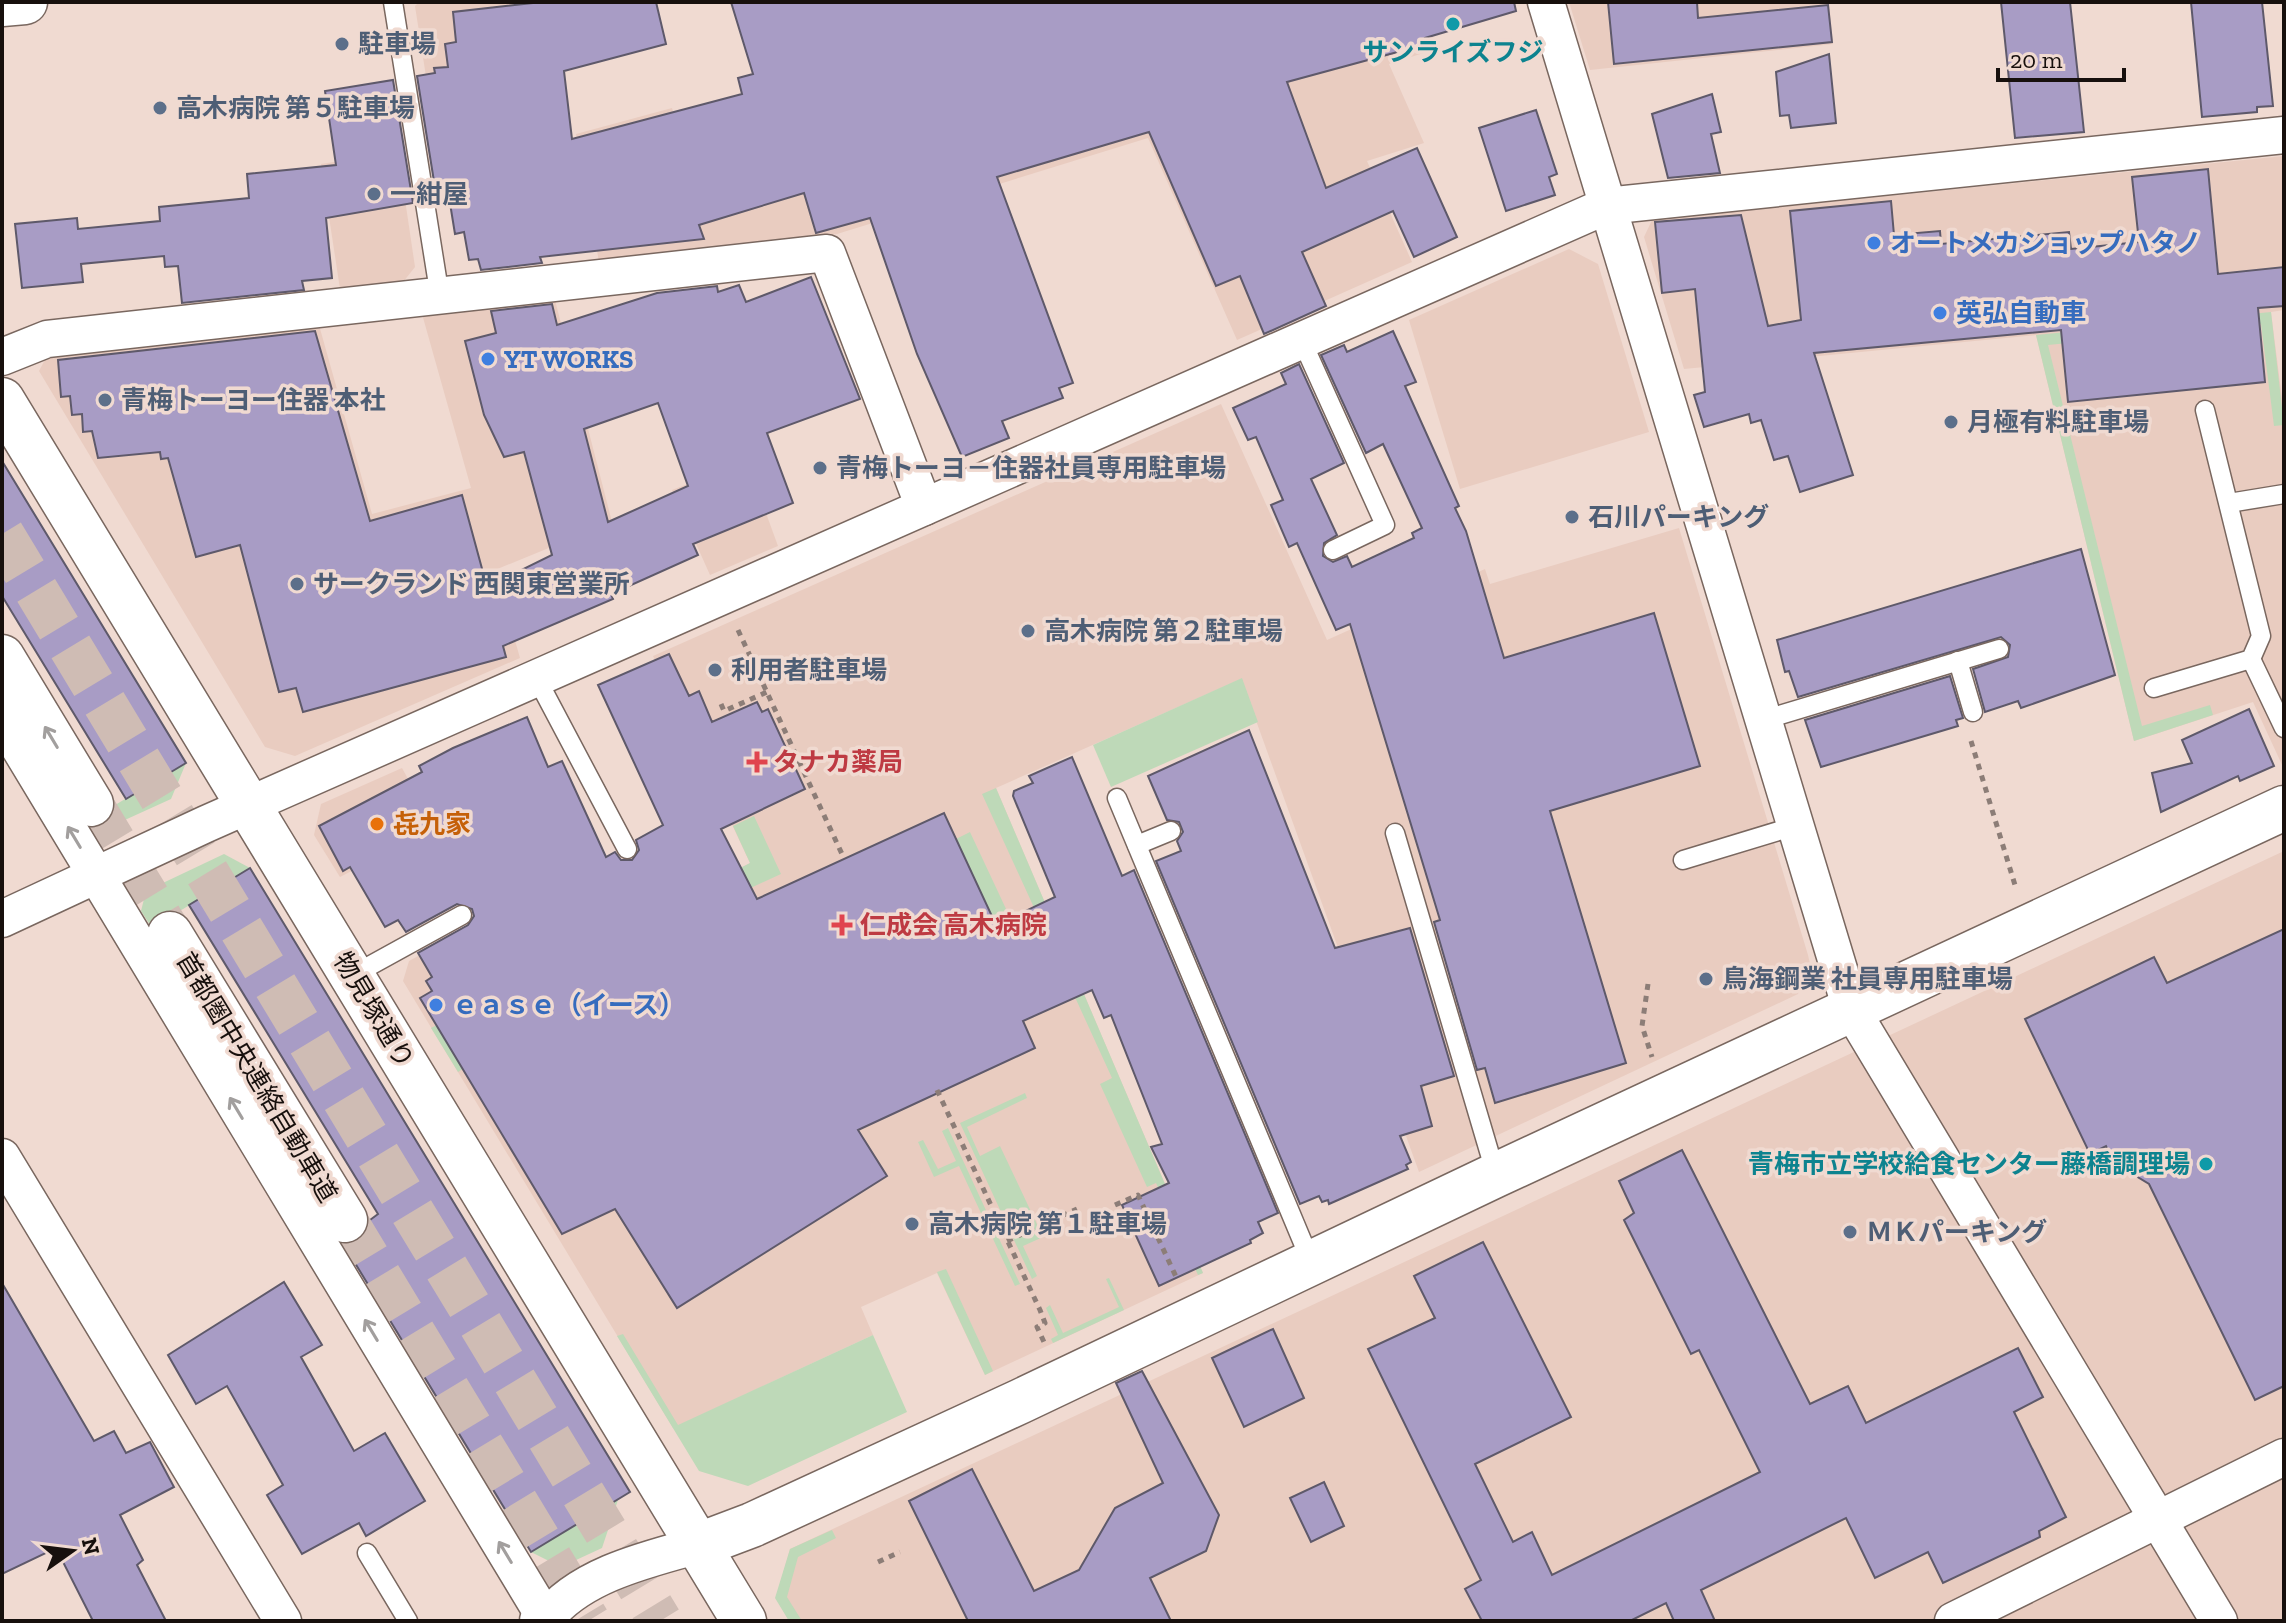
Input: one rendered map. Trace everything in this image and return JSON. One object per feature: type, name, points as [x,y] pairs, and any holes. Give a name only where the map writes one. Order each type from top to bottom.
[{"type":"main road","points":[[2,4],[25,2]]},
{"type":"main road","name":"物見塚通り","points":[[2,400],[744,1621]]},
{"type":"main road","points":[[2,657],[91,804]]},
{"type":"main road","points":[[699,1545],[752,1525],[1021,1401],[1496,1175],[2284,808]]},
{"type":"main road","name":"首都圏中央連絡自動車道","points":[[170,934],[345,1220]]},
{"type":"street","points":[[1546,2],[1851,1009],[2219,1621]]},
{"type":"street","points":[[2,919],[250,805],[1606,206],[2284,135]]},
{"type":"street","points":[[2,357],[47,339],[827,253],[924,507]]},
{"type":"street","points":[[2,719],[545,1620],[569,1616],[647,1578],[699,1545]]},
{"type":"street","points":[[2,1157],[283,1621]]},
{"type":"street","points":[[1953,1621],[2284,1457]]},
{"type":"lane","points":[[393,2],[440,297]]},
{"type":"lane","points":[[1302,341],[1385,525],[1333,550]]},
{"type":"lane","points":[[2205,410],[2261,636],[2251,659],[2284,728]]},
{"type":"lane","points":[[2229,503],[2284,494]]},
{"type":"lane","points":[[1763,720],[1999,649]]},
{"type":"lane","points":[[2154,688],[2251,659]]},
{"type":"lane","points":[[1958,661],[1973,712]]},
{"type":"lane","points":[[537,679],[627,849]]},
{"type":"lane","points":[[1117,798],[1311,1262]]},
{"type":"lane","points":[[1683,860],[1795,826]]},
{"type":"lane","points":[[1137,845],[1171,831]]},
{"type":"lane","points":[[1395,833],[1496,1175]]},
{"type":"lane","points":[[353,975],[462,915]]},
{"type":"lane","points":[[367,1553],[408,1621]]},
{"type":"path","points":[[722,596],[842,854]]},
{"type":"path","points":[[721,704],[724,711],[767,692]]},
{"type":"path","points":[[1970,736],[2010,874],[2034,924]]},
{"type":"path","points":[[1648,984],[1642,1026],[1655,1068]]},
{"type":"path","points":[[937,1090],[1045,1323],[1037,1327],[1048,1352]]},
{"type":"path","points":[[1115,1205],[1138,1195],[1181,1289]]},
{"type":"path","points":[[1007,1241],[1077,1209]]},
{"type":"path","points":[[878,1562],[900,1552]]},
{"type":"shaded area","points":[[419,2],[562,2],[427,83],[415,6]]},
{"type":"shaded area","points":[[1425,2],[1436,49],[1389,64],[1424,143],[1367,161],[1412,262],[1237,340],[1148,138],[837,234],[599,262],[576,134],[672,108],[683,148]]},
{"type":"shaded area","points":[[1569,2],[1829,2],[1833,44],[1590,70]]},
{"type":"shaded area","points":[[398,152],[415,267],[403,282],[340,289],[321,164]]},
{"type":"shaded area","points":[[2284,156],[2284,310],[2271,312],[2284,414],[2283,767],[2253,702],[2134,741],[2036,335],[1684,369],[1644,237],[1652,220]]},
{"type":"shaded area","points":[[1569,249],[1598,264],[1649,432],[1460,489],[1409,320]]},
{"type":"shaded area","points":[[555,300],[612,522],[495,570],[520,658],[295,756],[265,747],[39,371],[48,354],[319,325],[372,514],[471,488],[422,314]]},
{"type":"shaded area","name":"仁成会 高木病院","points":[[1221,404],[1327,640],[1485,569],[1490,584],[1679,528],[1808,955],[1810,964],[1798,994],[1419,1172],[1241,679],[996,788],[1203,1273],[985,1375],[937,1273],[861,1307],[873,1335],[673,1428],[403,981],[409,961],[446,941],[482,1002],[750,863],[653,656]]},
{"type":"shaded area","points":[[747,461],[778,546],[710,575],[672,490]]},
{"type":"shaded area","points":[[402,768],[435,828],[340,877],[314,835],[321,804]]},
{"type":"shaded area","points":[[2284,851],[2284,1621],[789,1621],[776,1598],[790,1549]]},
{"type":"green space","points":[[2271,312],[2284,425],[2274,426],[2261,324],[2048,345],[2142,726],[2210,705],[2213,715],[2134,741],[2036,335]]},
{"type":"green space","points":[[1242,678],[1258,722],[1111,787],[1093,745]]},
{"type":"green space","points":[[186,763],[171,799],[105,829],[88,821]]},
{"type":"green space","points":[[996,788],[1203,1273],[1198,1275],[1156,1183],[1147,1187],[1100,1084],[1112,1078],[982,794]]},
{"type":"green space","points":[[754,816],[781,874],[442,1031],[464,1068],[458,1072],[431,1028],[750,863],[733,826]]},
{"type":"green space","points":[[970,832],[1043,988],[1028,995],[956,839]]},
{"type":"green space","points":[[224,854],[250,868],[152,928],[141,911],[146,891]]},
{"type":"green space","points":[[1025,1093],[1027,1098],[967,1127],[980,1156],[1000,1146],[1043,1237],[1023,1246],[1037,1276],[1032,1279],[960,1123]]},
{"type":"green space","points":[[948,1128],[1020,1284],[1015,1286],[959,1166],[934,1177],[918,1142],[923,1140],[938,1169],[956,1161],[942,1131]]},
{"type":"green space","points":[[946,1269],[993,1371],[985,1375],[937,1272]]},
{"type":"green space","points":[[1109,1278],[1124,1310],[1053,1343],[1051,1339],[1058,1335],[1046,1308],[1050,1305],[1063,1333],[1119,1307],[1106,1279]]},
{"type":"green space","points":[[623,1334],[678,1425],[873,1335],[907,1412],[748,1486],[699,1471],[617,1336]]},
{"type":"green space","points":[[618,1500],[602,1548],[561,1567],[531,1552]]},
{"type":"green space","points":[[832,1530],[836,1538],[798,1557],[787,1597],[802,1621],[789,1621],[775,1598],[790,1549]]},
{"type":"building","points":[[542,2],[656,2],[666,44],[564,71],[572,139],[742,94],[738,78],[753,74],[731,2],[1514,2],[1516,11],[1425,38],[1427,44],[1287,82],[1326,188],[1417,148],[1457,237],[1414,257],[1393,211],[1302,252],[1326,306],[1264,334],[1240,276],[1216,286],[1149,132],[997,177],[1073,383],[1059,388],[1063,398],[1002,421],[1009,438],[962,457],[917,354],[870,218],[816,233],[804,193],[699,225],[704,239],[540,257],[542,263],[481,270],[478,259],[469,260],[464,232],[455,234],[449,197],[437,200],[417,76],[435,73],[434,68],[448,67],[445,44],[456,42],[453,12]]},
{"type":"building","points":[[1608,2],[1697,2],[1698,18],[1828,5],[1832,42],[1614,64]]},
{"type":"building","points":[[2001,2],[2070,2],[2084,132],[2015,138]]},
{"type":"building","points":[[2191,2],[2262,2],[2273,106],[2257,107],[2257,112],[2202,117]]},
{"type":"building","points":[[1829,54],[1836,123],[1791,128],[1789,115],[1780,116],[1776,72]]},
{"type":"building","points":[[393,80],[413,203],[326,218],[332,278],[302,281],[304,290],[182,303],[178,266],[165,267],[164,256],[81,264],[83,282],[22,288],[15,224],[77,218],[78,229],[160,221],[159,207],[249,198],[247,174],[336,165],[325,91]]},
{"type":"building","points":[[1712,94],[1721,132],[1711,134],[1720,173],[1668,178],[1652,114]]},
{"type":"building","points":[[1536,110],[1557,174],[1549,177],[1555,195],[1506,211],[1479,128]]},
{"type":"building","points":[[2208,169],[2218,274],[2284,267],[2284,306],[2258,308],[2265,382],[2068,402],[2061,330],[1814,353],[1853,475],[1800,492],[1788,456],[1774,460],[1761,420],[1751,423],[1749,414],[1704,427],[1694,395],[1705,392],[1695,289],[1662,293],[1655,222],[1741,215],[1768,326],[1801,320],[1790,211],[1891,201],[1894,235],[1940,231],[1941,244],[2069,232],[2071,249],[2139,242],[2132,177]]},
{"type":"building","points":[[811,277],[860,399],[767,433],[793,503],[693,544],[698,555],[611,594],[613,599],[503,646],[506,657],[303,712],[296,688],[279,692],[240,545],[196,557],[168,458],[161,459],[160,452],[98,458],[92,431],[83,432],[82,414],[72,415],[70,396],[61,397],[58,360],[315,331],[370,521],[462,495],[487,587],[552,555],[524,452],[504,457],[484,415],[465,341],[496,333],[491,311],[552,304],[557,325],[657,293],[717,286],[718,292],[739,285],[746,302]],"holes":[[[658,403],[688,486],[608,522],[584,429]]]},
{"type":"building","points":[[1393,331],[1416,382],[1405,386],[1459,506],[1455,508],[1466,531],[1504,658],[1654,613],[1700,766],[1550,811],[1626,1063],[1495,1103],[1485,1068],[1477,1070],[1434,922],[1440,920],[1350,624],[1336,630],[1297,543],[1289,547],[1271,505],[1283,500],[1256,437],[1248,440],[1233,408],[1286,384],[1281,373],[1299,364],[1344,463],[1311,479],[1337,535],[1324,543],[1323,556],[1333,562],[1347,556],[1352,567],[1414,538],[1412,533],[1422,528],[1383,444],[1366,453],[1321,355],[1344,345],[1347,352]]},
{"type":"building","points":[[2,461],[186,763],[126,799],[2,596]]},
{"type":"building","points":[[2081,549],[2115,675],[2021,708],[2018,701],[1985,712],[1973,669],[2008,657],[2010,645],[2001,637],[1798,697],[1789,671],[1785,672],[1777,640]]},
{"type":"building","points":[[669,654],[689,696],[699,691],[712,722],[757,702],[762,712],[768,709],[805,789],[721,829],[757,899],[944,813],[996,925],[1055,897],[1013,796],[1014,791],[1033,783],[1029,776],[1072,757],[1122,876],[1134,870],[1278,1213],[1258,1222],[1263,1233],[1250,1240],[1251,1243],[1159,1286],[1122,1205],[1169,1183],[1151,1147],[1162,1144],[1111,1015],[1104,1018],[1092,990],[1023,1021],[1035,1048],[858,1130],[887,1176],[677,1308],[615,1209],[562,1234],[420,998],[432,991],[426,981],[432,977],[418,953],[468,925],[474,916],[472,909],[457,904],[406,932],[398,920],[385,927],[350,867],[343,871],[319,826],[422,772],[419,766],[453,748],[527,717],[548,767],[562,761],[606,857],[615,852],[621,860],[632,860],[639,850],[636,840],[663,825],[598,685]]},
{"type":"building","points":[[1950,676],[1963,718],[1956,720],[1958,726],[1821,767],[1805,720]]},
{"type":"building","points":[[2249,709],[2274,766],[2240,781],[2238,776],[2161,812],[2152,773],[2192,763],[2182,740]]},
{"type":"building","points":[[1249,730],[1335,948],[1410,928],[1454,1076],[1421,1086],[1432,1126],[1400,1136],[1411,1162],[1406,1165],[1408,1169],[1329,1204],[1328,1200],[1322,1202],[1319,1196],[1300,1204],[1156,861],[1181,851],[1177,841],[1183,832],[1179,822],[1167,820],[1148,776]]},
{"type":"building","points":[[250,868],[630,1492],[531,1552],[344,1245],[359,1241],[367,1231],[370,1220],[378,1214],[189,905]]},
{"type":"building","name":"青梅市立学校給食センター藤橋調理場","points":[[2284,929],[2284,1386],[2255,1400],[2149,1184],[2113,1162],[2106,1146],[2090,1154],[2025,1019],[2154,957],[2167,983]]},
{"type":"building","points":[[1682,1150],[1810,1404],[1848,1386],[1866,1423],[2018,1348],[2043,1397],[2014,1412],[2066,1517],[2039,1531],[2040,1537],[1943,1583],[1928,1552],[1875,1578],[1846,1518],[1701,1590],[1715,1621],[1674,1621],[1666,1603],[1630,1621],[1482,1621],[1465,1589],[1481,1580],[1368,1349],[1435,1318],[1414,1276],[1483,1242],[1571,1417],[1475,1464],[1513,1542],[1532,1532],[1552,1575],[1760,1472],[1699,1350],[1691,1354],[1624,1220],[1634,1213],[1619,1181]]},
{"type":"building","points":[[284,1282],[322,1345],[301,1357],[354,1451],[385,1433],[425,1501],[366,1536],[359,1523],[302,1554],[267,1495],[283,1485],[227,1386],[196,1404],[168,1355]]},
{"type":"building","points":[[2,1283],[94,1441],[114,1431],[126,1453],[150,1442],[174,1487],[120,1515],[143,1560],[137,1565],[166,1621],[93,1621],[56,1548],[2,1574]]},
{"type":"building","points":[[1273,1329],[1304,1398],[1244,1427],[1212,1358]]},
{"type":"building","points":[[1142,1371],[1219,1515],[1206,1551],[1150,1578],[1171,1621],[968,1621],[909,1501],[972,1469],[1034,1591],[1079,1570],[1115,1508],[1163,1483],[1116,1383]]},
{"type":"building","points":[[1324,1482],[1344,1526],[1311,1542],[1290,1498]]},
{"type":"tunnel","points":[[2,534],[660,1621]]},
{"type":"tunnel","points":[[91,804],[170,934]]},
{"type":"tunnel","points":[[345,1220],[588,1621]]},
{"type":"place","name":"サンライズフジ","points":[[1453,24]]},
{"type":"place","name":"駐車場","points":[[342,44]]},
{"type":"place","name":"高木病院 第５駐車場","points":[[160,108]]},
{"type":"place","name":"一紺屋","points":[[374,194]]},
{"type":"place","name":"オートメカショップハタノ","points":[[1874,243]]},
{"type":"place","name":"英弘自動車","points":[[1940,313]]},
{"type":"place","name":"YT WORKS","points":[[488,359]]},
{"type":"place","name":"青梅トーヨー住器 本社","points":[[105,400]]},
{"type":"place","name":"月極有料駐車場","points":[[1951,422]]},
{"type":"place","name":"青梅トーヨ－住器社員専用駐車場","points":[[820,468]]},
{"type":"place","name":"石川パーキング","points":[[1572,517]]},
{"type":"place","name":"サークランド 西関東営業所","points":[[297,584]]},
{"type":"place","name":"高木病院 第２駐車場","points":[[1028,631]]},
{"type":"place","name":"利用者駐車場","points":[[715,670]]},
{"type":"place","name":"タナカ薬局","points":[[757,762]]},
{"type":"place","name":"㐂九家","points":[[377,824]]},
{"type":"place","name":"仁成会 高木病院","points":[[842,925]]},
{"type":"place","name":"鳥海鋼業 社員専用駐車場","points":[[1706,979]]},
{"type":"place","name":"ｅａｓｅ（イース）","points":[[436,1005]]},
{"type":"place","name":"青梅市立学校給食センター藤橋調理場","points":[[2206,1164]]},
{"type":"place","name":"高木病院 第１駐車場","points":[[912,1224]]},
{"type":"place","name":"ＭＫパーキング","points":[[1850,1232]]}]
